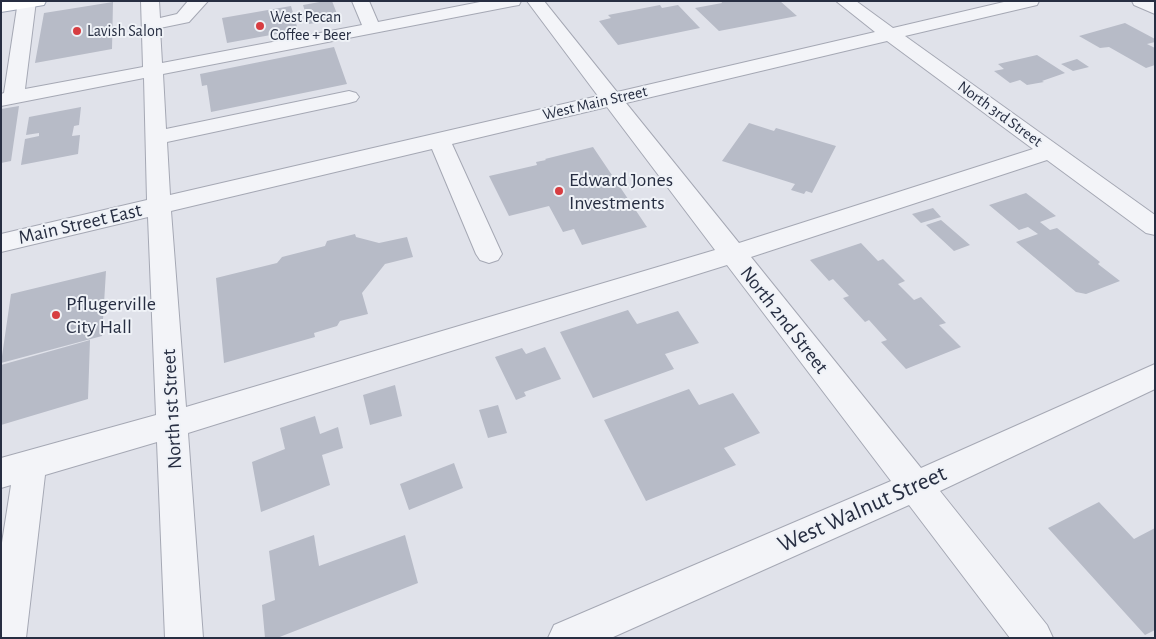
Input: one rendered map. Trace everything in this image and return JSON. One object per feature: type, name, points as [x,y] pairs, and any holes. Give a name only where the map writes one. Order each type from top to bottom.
[{"type":"main road","points":[[1,7],[31,2]]},
{"type":"street","points":[[151,13],[183,18],[200,1]]},
{"type":"street","points":[[360,1],[372,28]]},
{"type":"street","points":[[31,2],[7,99],[513,1]]},
{"type":"street","name":"North 2nd Street","points":[[535,1],[1034,638]]},
{"type":"street","name":"North 3rd Street","points":[[844,1],[1155,227]]},
{"type":"street","name":"West Main Street","points":[[159,206],[1031,1]]},
{"type":"street","points":[[1140,1],[1155,9]]},
{"type":"street","name":"North 1st Street","points":[[151,13],[159,206],[184,638]]},
{"type":"street","points":[[156,138],[350,97]]},
{"type":"street","points":[[439,140],[490,254]]},
{"type":"street","points":[[8,638],[16,469],[173,424],[732,254],[1051,151]]},
{"type":"street","name":"Main Street East","points":[[1,243],[159,206]]},
{"type":"street","name":"West Walnut Street","points":[[567,638],[916,486],[1155,376]]},
{"type":"building","points":[[332,1],[339,19],[309,24],[303,5]]},
{"type":"building","points":[[721,1],[780,1],[797,16],[719,31],[695,8],[722,3]]},
{"type":"building","name":"Lavish Salon","points":[[113,2],[112,49],[35,63],[44,13]]},
{"type":"building","points":[[660,5],[662,8],[678,5],[700,28],[618,45],[599,21],[611,18],[608,15]]},
{"type":"building","name":"West Pecan Coffee + Beer","points":[[291,6],[298,30],[227,43],[222,18]]},
{"type":"building","points":[[1125,23],[1155,39],[1155,42],[1147,44],[1155,48],[1155,65],[1146,68],[1109,47],[1100,48],[1079,36]]},
{"type":"building","points":[[334,47],[347,84],[211,112],[207,85],[202,86],[200,74]]},
{"type":"building","points":[[1037,55],[1065,73],[1042,81],[1044,82],[1027,85],[1020,80],[1010,83],[994,71],[1004,69],[998,64]]},
{"type":"building","points":[[1077,59],[1089,67],[1073,71],[1061,64]]},
{"type":"building","points":[[19,106],[11,161],[1,163],[1,109]]},
{"type":"building","points":[[81,107],[79,125],[74,126],[72,136],[80,135],[78,154],[21,165],[25,139],[39,136],[39,133],[26,135],[29,117]]},
{"type":"building","points":[[749,123],[774,131],[776,128],[836,146],[812,193],[806,191],[804,194],[791,190],[795,184],[722,161]]},
{"type":"building","name":"Edward Jones Investments","points":[[593,147],[647,227],[582,245],[574,229],[563,232],[549,206],[509,216],[489,176],[537,165],[536,162],[545,159]]},
{"type":"building","points":[[1026,193],[1056,216],[1040,222],[1050,230],[1057,228],[1100,262],[1098,264],[1120,281],[1086,294],[1076,292],[1016,242],[1038,234],[1028,227],[1019,230],[989,205]]},
{"type":"building","points":[[933,208],[941,217],[921,223],[912,214]]},
{"type":"building","points":[[941,220],[970,245],[954,251],[926,225]]},
{"type":"building","points":[[355,234],[356,237],[379,243],[407,237],[413,257],[385,264],[362,293],[368,314],[340,321],[337,326],[314,333],[315,337],[224,363],[216,278],[277,263],[282,257],[325,246],[327,241]]},
{"type":"building","points":[[861,243],[878,261],[883,259],[905,281],[898,284],[914,300],[921,297],[946,323],[939,325],[961,347],[906,369],[881,342],[887,340],[869,320],[865,322],[843,298],[849,296],[833,279],[829,281],[810,260]]},
{"type":"building","name":"Pflugerville City Hall","points":[[106,271],[102,336],[1,363],[11,294]]},
{"type":"building","points":[[628,310],[637,324],[678,311],[699,343],[665,354],[674,369],[593,398],[560,332]]},
{"type":"building","points":[[90,340],[88,399],[1,425],[1,365]]},
{"type":"building","points":[[545,347],[561,379],[524,392],[526,396],[516,400],[495,357],[522,348],[526,354]]},
{"type":"building","points":[[395,385],[402,416],[370,425],[363,395]]},
{"type":"building","points":[[689,389],[699,405],[733,393],[760,433],[724,448],[736,465],[646,501],[604,420]]},
{"type":"building","points":[[498,405],[507,433],[488,438],[479,410]]},
{"type":"building","points":[[315,416],[320,434],[338,427],[343,448],[322,455],[330,485],[261,512],[252,462],[285,449],[280,428]]},
{"type":"building","points":[[454,463],[463,488],[409,510],[400,484]]},
{"type":"building","points":[[1099,502],[1134,539],[1155,528],[1155,630],[1145,635],[1048,528]]},
{"type":"building","points":[[314,535],[319,566],[405,535],[418,583],[277,638],[265,638],[262,605],[275,600],[269,551]]},
{"type":"place","name":"West Pecan Coffee + Beer","points":[[260,26]]},
{"type":"place","name":"Lavish Salon","points":[[77,31]]},
{"type":"place","name":"Edward Jones Investments","points":[[559,191]]},
{"type":"place","name":"Pflugerville City Hall","points":[[56,315]]}]
